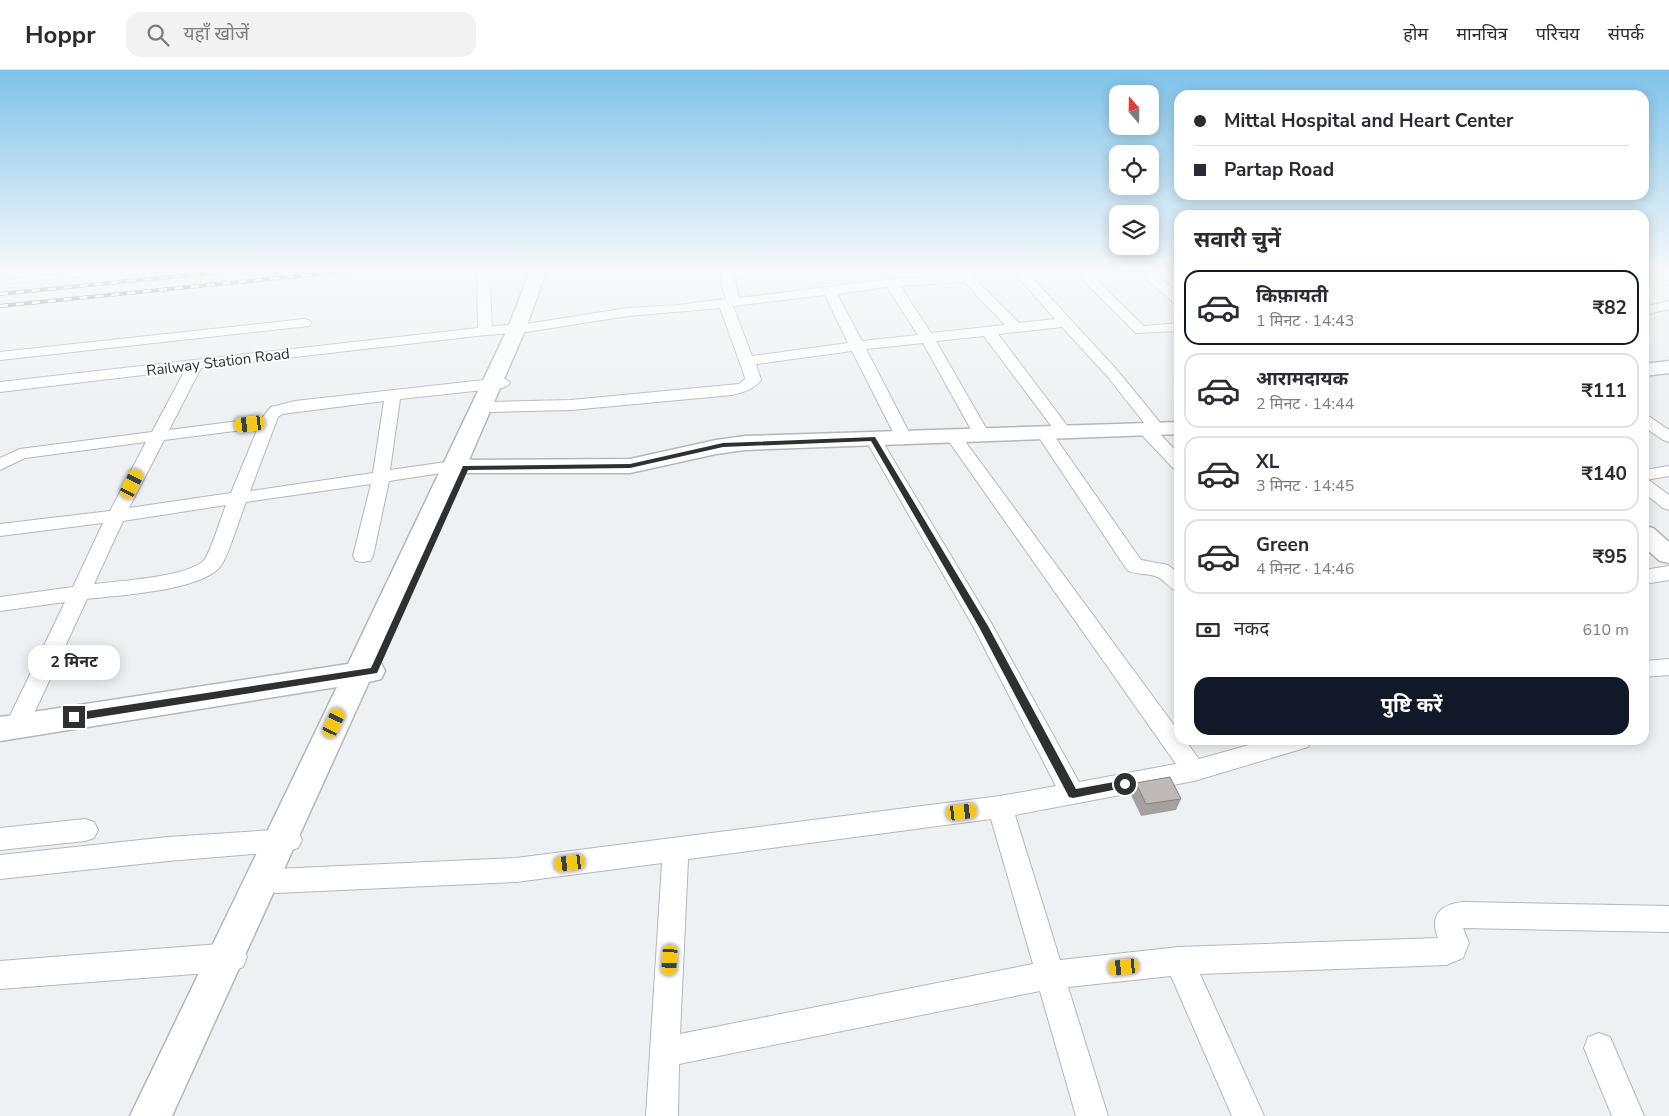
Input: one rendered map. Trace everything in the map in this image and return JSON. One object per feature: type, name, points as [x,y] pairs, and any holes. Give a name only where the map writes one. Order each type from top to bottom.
[{"type":"street","points":[[485,318],[485,331]]},
{"type":"street","points":[[521,328],[524,318]]},
{"type":"street","points":[[151,1116],[232,957],[288,840],[462,466],[525,318]]},
{"type":"street","name":"Railway Station Road","points":[[0,387],[521,328],[584,318]]},
{"type":"street","points":[[0,604],[175,580],[201,572],[213,562],[271,415],[285,407],[393,394],[494,391],[571,405],[744,388],[753,380],[734,318]]},
{"type":"street","points":[[843,318],[904,438]]},
{"type":"street","points":[[913,318],[982,435]]},
{"type":"street","points":[[1006,318],[1016,328]]},
{"type":"street","points":[[1062,318],[1112,373],[1151,429],[1174,458]]},
{"type":"street","points":[[1128,318],[1141,330],[1174,327]]},
{"type":"street","points":[[0,356],[304,322]]},
{"type":"street","points":[[747,361],[857,346],[1066,322]]},
{"type":"street","points":[[988,331],[1054,432],[1134,564],[1139,568],[1161,570],[1174,581]]},
{"type":"street","points":[[8,727],[80,592],[116,516],[195,365]]},
{"type":"street","points":[[1649,369],[1669,367]]},
{"type":"street","points":[[363,556],[381,476],[393,394]]},
{"type":"street","points":[[3,460],[32,452],[268,422]]},
{"type":"street","points":[[1649,423],[1669,437]]},
{"type":"street","points":[[0,530],[116,516],[381,476],[462,466],[630,466],[723,445],[1174,428]]},
{"type":"street","points":[[953,436],[1174,743]]},
{"type":"street","points":[[873,439],[983,626],[1073,794]]},
{"type":"street","points":[[1649,474],[1669,471]]},
{"type":"street","points":[[1649,489],[1669,504]]},
{"type":"street","points":[[1649,538],[1669,555]]},
{"type":"street","points":[[1649,576],[1669,573]]},
{"type":"street","points":[[1649,669],[1669,667]]},
{"type":"street","points":[[8,727],[366,672]]},
{"type":"street","points":[[1175,745],[1194,771]]},
{"type":"street","points":[[276,880],[516,870],[1000,808],[1194,771],[1283,745]]},
{"type":"street","points":[[1000,808],[1092,1116]]},
{"type":"street","points":[[0,839],[85,830]]},
{"type":"street","points":[[0,867],[158,850],[288,840]]},
{"type":"street","points":[[169,1116],[232,957],[276,880],[288,840]]},
{"type":"street","points":[[662,1116],[676,850]]},
{"type":"street","points":[[664,1052],[1050,975],[1179,961],[1446,951],[1453,948],[1455,943],[1448,928],[1448,922],[1454,916],[1669,919]]},
{"type":"street","points":[[0,975],[232,957]]},
{"type":"street","points":[[1179,961],[1248,1116]]},
{"type":"street","points":[[1600,1048],[1628,1116]]},
{"type":"building","points":[[1170,777],[1181,799],[1146,804],[1136,783]]},
{"type":"route","points":[[74,717],[374,671],[465,468],[630,466],[723,445],[873,439],[983,626],[1073,794],[1125,784]]}]
